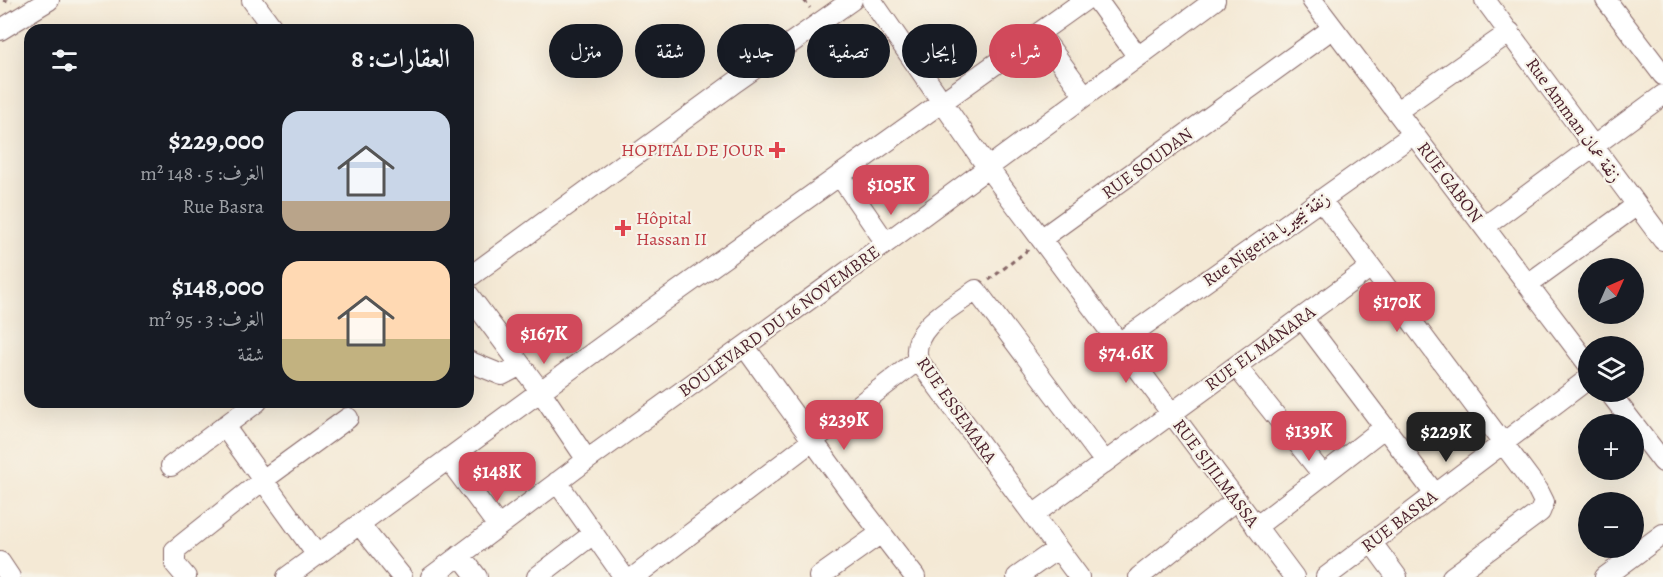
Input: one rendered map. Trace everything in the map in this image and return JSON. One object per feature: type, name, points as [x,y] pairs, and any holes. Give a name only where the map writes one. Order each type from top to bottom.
[{"type":"street","points":[[0,30],[49,0]]},
{"type":"street","points":[[252,0],[270,24]]},
{"type":"street","points":[[474,274],[852,0]]},
{"type":"street","points":[[1052,24],[1085,0]]},
{"type":"street","points":[[1097,0],[1138,57]]},
{"type":"street","name":"BOULEVARD DU 16 NOVEMBRE","points":[[431,577],[556,482],[745,347],[1215,0]]},
{"type":"street","name":"RUE GABON","points":[[1312,0],[1578,351]]},
{"type":"street","name":"Rue Amman زنقة عمان","points":[[1485,0],[1663,240]]},
{"type":"street","points":[[1606,0],[1663,75]]},
{"type":"street","name":"RUE SIJILMASSA","points":[[872,1],[988,168],[1294,577]]},
{"type":"street","name":"RUE SOUDAN","points":[[1041,239],[1333,28]]},
{"type":"street","points":[[1396,111],[1509,32]]},
{"type":"street","points":[[1062,64],[1085,96]]},
{"type":"street","points":[[297,574],[317,555],[661,303],[989,69]]},
{"type":"street","points":[[1484,227],[1663,95]]},
{"type":"street","name":"Rue Nigeria زنقة نيجيريا","points":[[1119,343],[1414,134]]},
{"type":"street","points":[[840,176],[886,243]]},
{"type":"street","points":[[1321,200],[1538,490],[1544,502],[1540,512],[1452,577]]},
{"type":"street","points":[[1528,284],[1637,205]]},
{"type":"street","name":"RUE EL MANARA","points":[[1033,515],[1371,267]]},
{"type":"street","points":[[976,290],[1105,462]]},
{"type":"street","name":"RUE ESSEMARA","points":[[976,290],[924,331],[916,344],[918,360],[1079,577]]},
{"type":"street","points":[[474,302],[541,392],[587,460]]},
{"type":"street","points":[[1302,318],[1435,494]]},
{"type":"street","points":[[745,347],[915,577]]},
{"type":"street","points":[[634,577],[918,360]]},
{"type":"street","points":[[474,363],[502,375],[521,365]]},
{"type":"street","points":[[1236,366],[1323,476]]},
{"type":"street","name":"RUE BASRA","points":[[1326,577],[1578,387]]},
{"type":"street","points":[[1618,402],[1663,462]]},
{"type":"street","points":[[171,466],[249,408]]},
{"type":"street","points":[[186,577],[175,564],[176,550],[263,480],[348,418]]},
{"type":"street","points":[[225,426],[317,555]]},
{"type":"street","points":[[1256,527],[1385,428]]},
{"type":"street","points":[[448,459],[498,526]]},
{"type":"street","points":[[556,482],[624,577]]},
{"type":"street","points":[[1139,577],[1236,500]]},
{"type":"street","points":[[359,524],[402,577]]},
{"type":"street","points":[[819,577],[881,533]]},
{"type":"street","points":[[537,577],[593,534]]},
{"type":"street","points":[[1605,577],[1663,534]]},
{"type":"street","points":[[1372,543],[1397,577]]},
{"type":"street","points":[[1017,577],[1057,549]]},
{"type":"street","points":[[460,555],[477,577]]},
{"type":"street","points":[[0,562],[10,577]]},
{"type":"path","points":[[976,290],[1041,239]]},
{"type":"place","name":"HOPITAL DE JOUR","points":[[777,150]]},
{"type":"place","name":"Hôpital Hassan II","points":[[623,228]]}]
